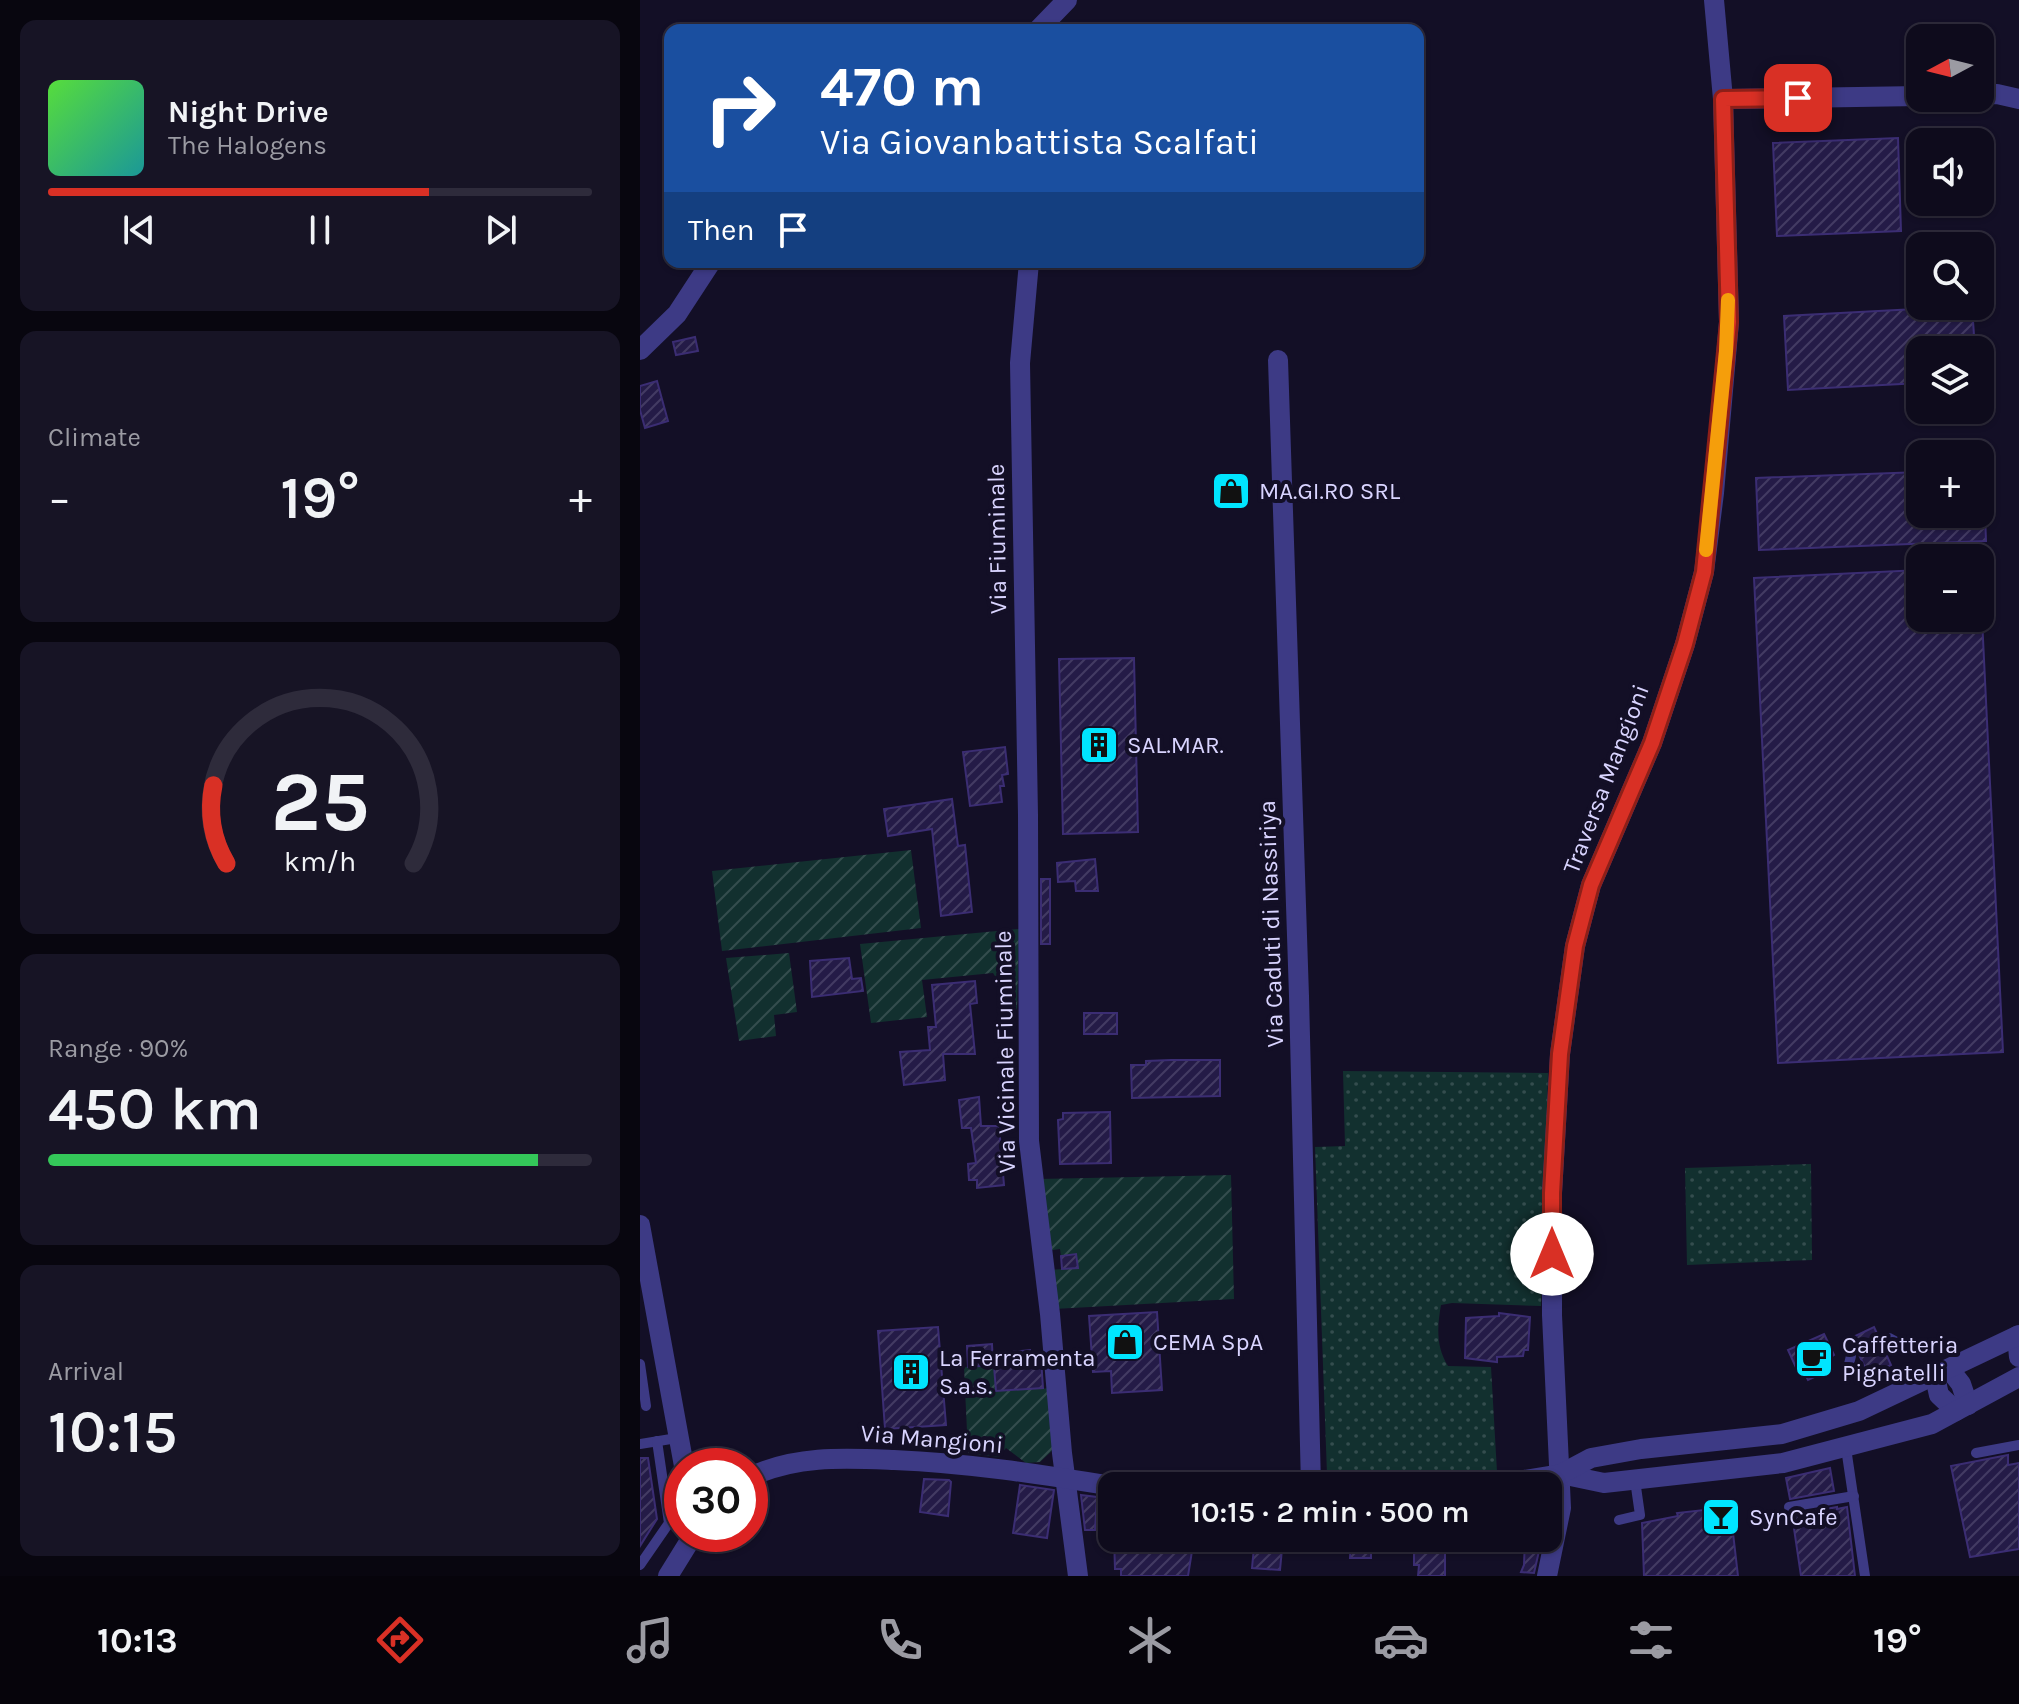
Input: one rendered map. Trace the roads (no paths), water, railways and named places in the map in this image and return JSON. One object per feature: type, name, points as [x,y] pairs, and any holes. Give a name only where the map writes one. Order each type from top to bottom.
[{"type":"street","points":[[1047,24],[1067,0]]},
{"type":"street","name":"Traversa Mangioni","points":[[1561,1472],[1552,1315],[1552,1193],[1564,1025],[1575,946],[1591,885],[1652,743],[1685,644],[1704,572],[1729,322],[1723,99],[1714,0]]},
{"type":"street","points":[[1723,99],[1906,96]]},
{"type":"street","points":[[1994,96],[2019,99]]},
{"type":"street","points":[[640,350],[677,314],[707,268]]},
{"type":"street","name":"Via Fiuminale","points":[[1028,268],[1020,363],[1028,815]]},
{"type":"street","name":"Via Caduti di Nassiriya","points":[[1278,360],[1311,1472]]},
{"type":"street","name":"Via Vicinale Fiuminale","points":[[1028,815],[1029,1141],[1067,1478]]},
{"type":"street","points":[[640,1225],[672,1408],[667,1440],[672,1448]]},
{"type":"street","points":[[1562,1473],[1591,1458],[1782,1434],[1871,1406],[2018,1336],[2019,1357]]},
{"type":"street","points":[[1942,1373],[1961,1384],[1962,1408]]},
{"type":"street","points":[[1562,1474],[1604,1483],[1783,1463],[1932,1424],[2019,1377]]},
{"type":"street","points":[[1862,1444],[1882,1420],[1871,1406]]},
{"type":"street","points":[[1851,1413],[1850,1431],[1862,1444]]},
{"type":"street","points":[[1734,1439],[1746,1453],[1737,1469]]},
{"type":"street","points":[[1637,1450],[1646,1464],[1640,1479]]},
{"type":"street","name":"Via Mangioni","points":[[768,1470],[783,1464],[831,1457],[954,1457],[1098,1484]]},
{"type":"street","points":[[1067,1478],[1078,1576]]},
{"type":"street","points":[[668,1576],[683,1552]]},
{"type":"street","name":"Traversa Mangioni","points":[[1547,1576],[1552,1552]]},
{"type":"lane","points":[[1889,1338],[1904,1346]]},
{"type":"lane","points":[[1846,1376],[1851,1356]]},
{"type":"lane","points":[[640,1364],[643,1406],[672,1408]]},
{"type":"lane","points":[[640,1444],[667,1440],[667,1448]]},
{"type":"lane","points":[[1862,1444],[1854,1496],[1865,1576]]},
{"type":"lane","points":[[1976,1453],[2019,1445]]},
{"type":"lane","points":[[1619,1520],[1640,1515],[1640,1479]]},
{"type":"lane","points":[[1789,1507],[1854,1496]]},
{"type":"lane","points":[[640,1565],[664,1530]]},
{"type":"place","name":"MA.GI.RO SRL","points":[[1231,491]]},
{"type":"place","name":"SAL.MAR.","points":[[1099,745]]},
{"type":"place","name":"CEMA SpA","points":[[1125,1342]]},
{"type":"place","name":"Caffetteria Pignatelli","points":[[1814,1359]]},
{"type":"place","name":"La Ferramenta S.a.s.","points":[[911,1372]]},
{"type":"place","name":"SynCafe","points":[[1721,1517]]}]
